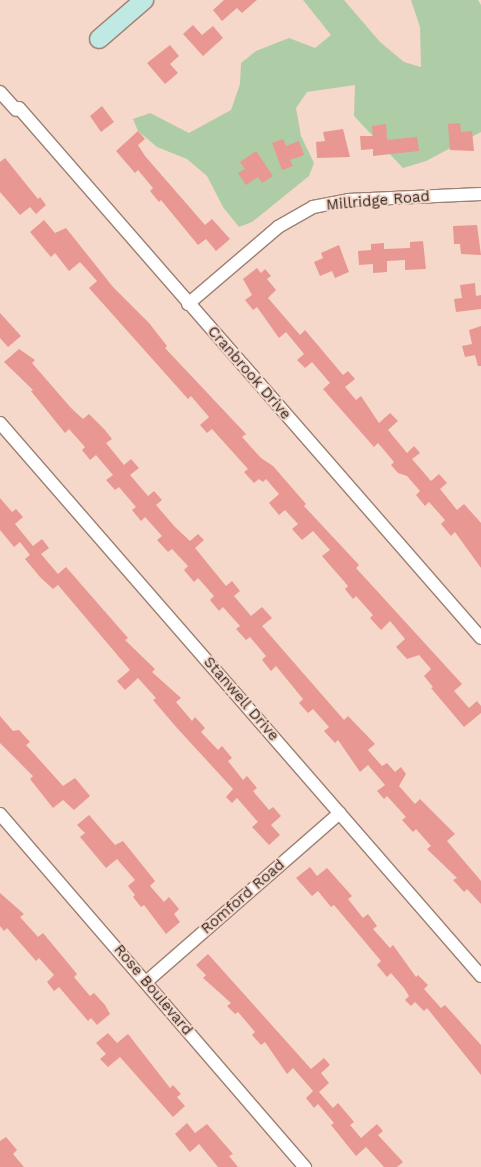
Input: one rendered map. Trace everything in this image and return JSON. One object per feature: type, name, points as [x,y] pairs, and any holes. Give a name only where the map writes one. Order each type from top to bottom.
[{"type":"street","points":[[99,39],[144,0]]},
{"type":"street","name":"Cranbrook Drive","points":[[0,92],[17,109],[481,638]]},
{"type":"street","name":"Millridge Road","points":[[188,304],[278,227],[313,207],[348,200],[481,194]]},
{"type":"street","name":"Stanwell Drive","points":[[0,423],[481,976]]},
{"type":"street","name":"Romford Road","points":[[146,982],[340,813]]},
{"type":"street","name":"Rose Boulevard","points":[[0,814],[305,1167]]},
{"type":"green space","points":[[303,0],[344,0],[380,42],[404,62],[421,67],[420,27],[411,0],[478,0],[481,5],[481,132],[426,161],[403,168],[354,116],[355,85],[307,92],[296,108],[301,136],[314,163],[309,176],[252,222],[239,227],[223,207],[207,176],[187,159],[157,147],[138,131],[133,119],[150,113],[189,133],[231,110],[240,84],[241,63],[256,51],[289,38],[315,48],[331,35]]},
{"type":"building","points":[[224,0],[257,0],[242,13],[237,8],[222,21],[213,10]]},
{"type":"building","points":[[193,25],[202,35],[213,26],[223,38],[203,56],[183,34]]},
{"type":"building","points":[[170,45],[179,56],[170,64],[178,73],[165,84],[147,63]]},
{"type":"building","points":[[102,106],[114,122],[101,132],[90,116]]},
{"type":"building","points":[[460,123],[461,132],[472,131],[474,151],[450,150],[448,124]]},
{"type":"building","points":[[386,124],[387,140],[417,137],[419,151],[373,156],[373,149],[361,150],[360,136],[373,136],[372,126]]},
{"type":"building","points":[[343,129],[350,157],[317,158],[316,142],[325,141],[323,132]]},
{"type":"building","points":[[138,131],[145,139],[138,145],[145,156],[205,225],[212,219],[230,239],[216,251],[206,239],[198,245],[161,200],[159,202],[150,191],[153,188],[138,170],[135,173],[116,151]]},
{"type":"building","points":[[283,139],[286,146],[299,141],[304,155],[290,160],[293,166],[282,170],[272,143]]},
{"type":"building","points":[[256,151],[273,176],[262,183],[258,177],[246,185],[238,173],[245,169],[240,162]]},
{"type":"building","points":[[5,158],[38,199],[40,197],[46,205],[36,214],[30,207],[20,215],[0,192],[0,162]]},
{"type":"building","points":[[44,220],[55,233],[66,228],[113,287],[149,323],[167,346],[165,348],[246,434],[242,437],[261,458],[273,466],[306,504],[304,506],[359,565],[356,568],[462,684],[454,691],[469,708],[477,701],[481,706],[481,713],[464,727],[431,688],[433,687],[424,676],[431,669],[419,655],[407,659],[396,647],[405,639],[390,621],[381,630],[370,618],[373,615],[356,596],[353,599],[345,589],[348,586],[322,556],[330,550],[313,531],[302,540],[292,529],[298,524],[285,510],[279,515],[269,503],[279,494],[266,479],[263,482],[259,479],[254,483],[244,472],[248,469],[212,429],[207,433],[200,425],[209,417],[191,396],[188,399],[89,288],[97,281],[80,262],[69,271],[55,253],[51,257],[30,232]]},
{"type":"building","points":[[477,225],[481,255],[461,254],[460,244],[454,244],[453,226]]},
{"type":"building","points":[[423,241],[426,269],[405,270],[405,260],[387,261],[387,272],[373,273],[373,264],[359,265],[358,251],[371,250],[371,244],[384,243],[384,249],[410,248],[410,242]]},
{"type":"building","points":[[339,245],[349,272],[335,278],[332,271],[320,276],[314,262],[323,258],[321,253]]},
{"type":"building","points":[[257,268],[261,273],[265,269],[271,276],[267,279],[276,290],[268,298],[300,335],[305,330],[343,375],[348,371],[355,379],[345,387],[356,400],[361,396],[379,423],[390,413],[398,421],[388,430],[407,453],[414,446],[420,453],[412,459],[431,481],[439,474],[447,483],[440,489],[457,510],[464,504],[481,523],[481,568],[455,532],[451,536],[441,524],[445,520],[429,502],[425,506],[416,495],[420,491],[407,476],[398,473],[391,465],[394,462],[378,443],[374,447],[323,389],[330,383],[312,362],[305,368],[297,360],[304,354],[286,332],[279,338],[257,307],[253,310],[245,300],[252,295],[243,279]]},
{"type":"building","points":[[475,283],[476,296],[481,295],[481,309],[456,312],[454,299],[462,298],[460,285]]},
{"type":"building","points":[[0,313],[21,336],[8,347],[0,338]]},
{"type":"building","points":[[481,326],[481,366],[478,366],[475,355],[465,357],[462,346],[472,344],[469,330]]},
{"type":"building","points":[[19,349],[35,360],[32,363],[71,408],[83,419],[89,414],[105,430],[112,439],[106,443],[124,465],[131,459],[139,468],[130,475],[148,496],[154,491],[162,500],[156,505],[175,527],[190,541],[198,534],[204,540],[195,548],[226,586],[232,581],[240,591],[234,596],[251,616],[262,607],[272,618],[262,626],[344,720],[348,716],[375,744],[368,750],[382,766],[387,763],[395,772],[401,767],[406,774],[399,786],[415,804],[420,799],[455,834],[447,841],[481,881],[481,904],[467,889],[464,892],[453,880],[457,878],[427,849],[431,846],[416,829],[413,832],[402,820],[406,817],[387,796],[384,799],[377,791],[385,785],[368,765],[360,772],[338,740],[335,743],[324,731],[329,727],[313,709],[308,713],[299,703],[303,699],[276,666],[271,671],[262,660],[266,656],[250,637],[246,640],[236,629],[240,626],[223,607],[219,611],[210,600],[214,596],[198,578],[194,582],[184,570],[188,566],[172,549],[168,552],[157,540],[162,536],[145,517],[141,521],[132,510],[136,507],[119,487],[115,490],[106,480],[113,475],[96,455],[90,460],[82,450],[85,447],[69,429],[65,433],[31,391],[33,390],[4,362]]},
{"type":"building","points":[[0,498],[12,512],[16,509],[23,517],[15,524],[33,546],[42,539],[49,548],[41,554],[58,574],[66,567],[128,638],[125,640],[155,669],[152,672],[181,698],[176,702],[192,721],[195,717],[205,728],[201,732],[218,750],[222,746],[232,758],[228,761],[243,780],[247,776],[257,788],[253,791],[269,810],[273,807],[281,816],[271,825],[280,835],[269,845],[252,827],[258,822],[237,798],[232,803],[226,797],[233,789],[153,700],[156,698],[138,678],[125,690],[117,681],[130,670],[58,585],[53,589],[40,577],[25,559],[30,555],[20,542],[14,547],[0,530]]},
{"type":"building","points":[[0,716],[13,731],[19,730],[30,742],[26,745],[63,786],[75,778],[90,796],[74,810],[63,800],[53,808],[30,779],[33,776],[0,743]]},
{"type":"building","points":[[89,815],[115,845],[123,841],[155,881],[150,886],[164,902],[169,897],[179,909],[174,914],[180,922],[166,934],[144,905],[141,907],[133,897],[135,895],[128,886],[135,880],[117,859],[106,868],[80,837],[85,833],[77,825]]},
{"type":"building","points":[[310,867],[317,876],[327,868],[352,896],[348,899],[363,918],[368,914],[377,926],[373,929],[390,948],[393,945],[416,977],[418,975],[428,985],[424,989],[441,1008],[445,1005],[481,1045],[481,1075],[427,1008],[424,1011],[415,1002],[411,1006],[405,1000],[409,996],[404,988],[391,973],[387,977],[377,965],[381,961],[334,905],[331,907],[318,891],[312,896],[296,878]]},
{"type":"building","points":[[0,893],[24,914],[20,917],[38,937],[43,933],[77,974],[74,977],[90,996],[94,993],[105,1005],[110,1014],[97,1025],[91,1018],[88,1021],[59,987],[54,991],[47,982],[54,975],[39,958],[36,961],[7,928],[4,931],[0,926]]},
{"type":"building","points":[[208,954],[311,1069],[324,1058],[330,1065],[321,1073],[329,1083],[319,1092],[333,1108],[338,1103],[354,1122],[350,1125],[361,1138],[377,1124],[383,1131],[378,1135],[403,1162],[397,1167],[384,1167],[366,1147],[356,1156],[331,1125],[334,1123],[318,1104],[314,1108],[306,1098],[313,1091],[293,1068],[287,1074],[265,1042],[261,1045],[252,1035],[255,1032],[238,1012],[235,1014],[227,1006],[231,1003],[203,978],[206,975],[196,965]]},
{"type":"building","points":[[108,1033],[117,1043],[128,1034],[170,1088],[173,1085],[181,1094],[177,1097],[185,1106],[173,1117],[120,1057],[108,1067],[100,1059],[106,1054],[96,1043]]},
{"type":"building","points":[[187,1123],[195,1133],[207,1124],[233,1154],[229,1156],[238,1167],[218,1167],[199,1144],[190,1152],[175,1134]]},
{"type":"building","points":[[6,1137],[17,1150],[13,1154],[24,1167],[0,1167],[0,1141]]}]
